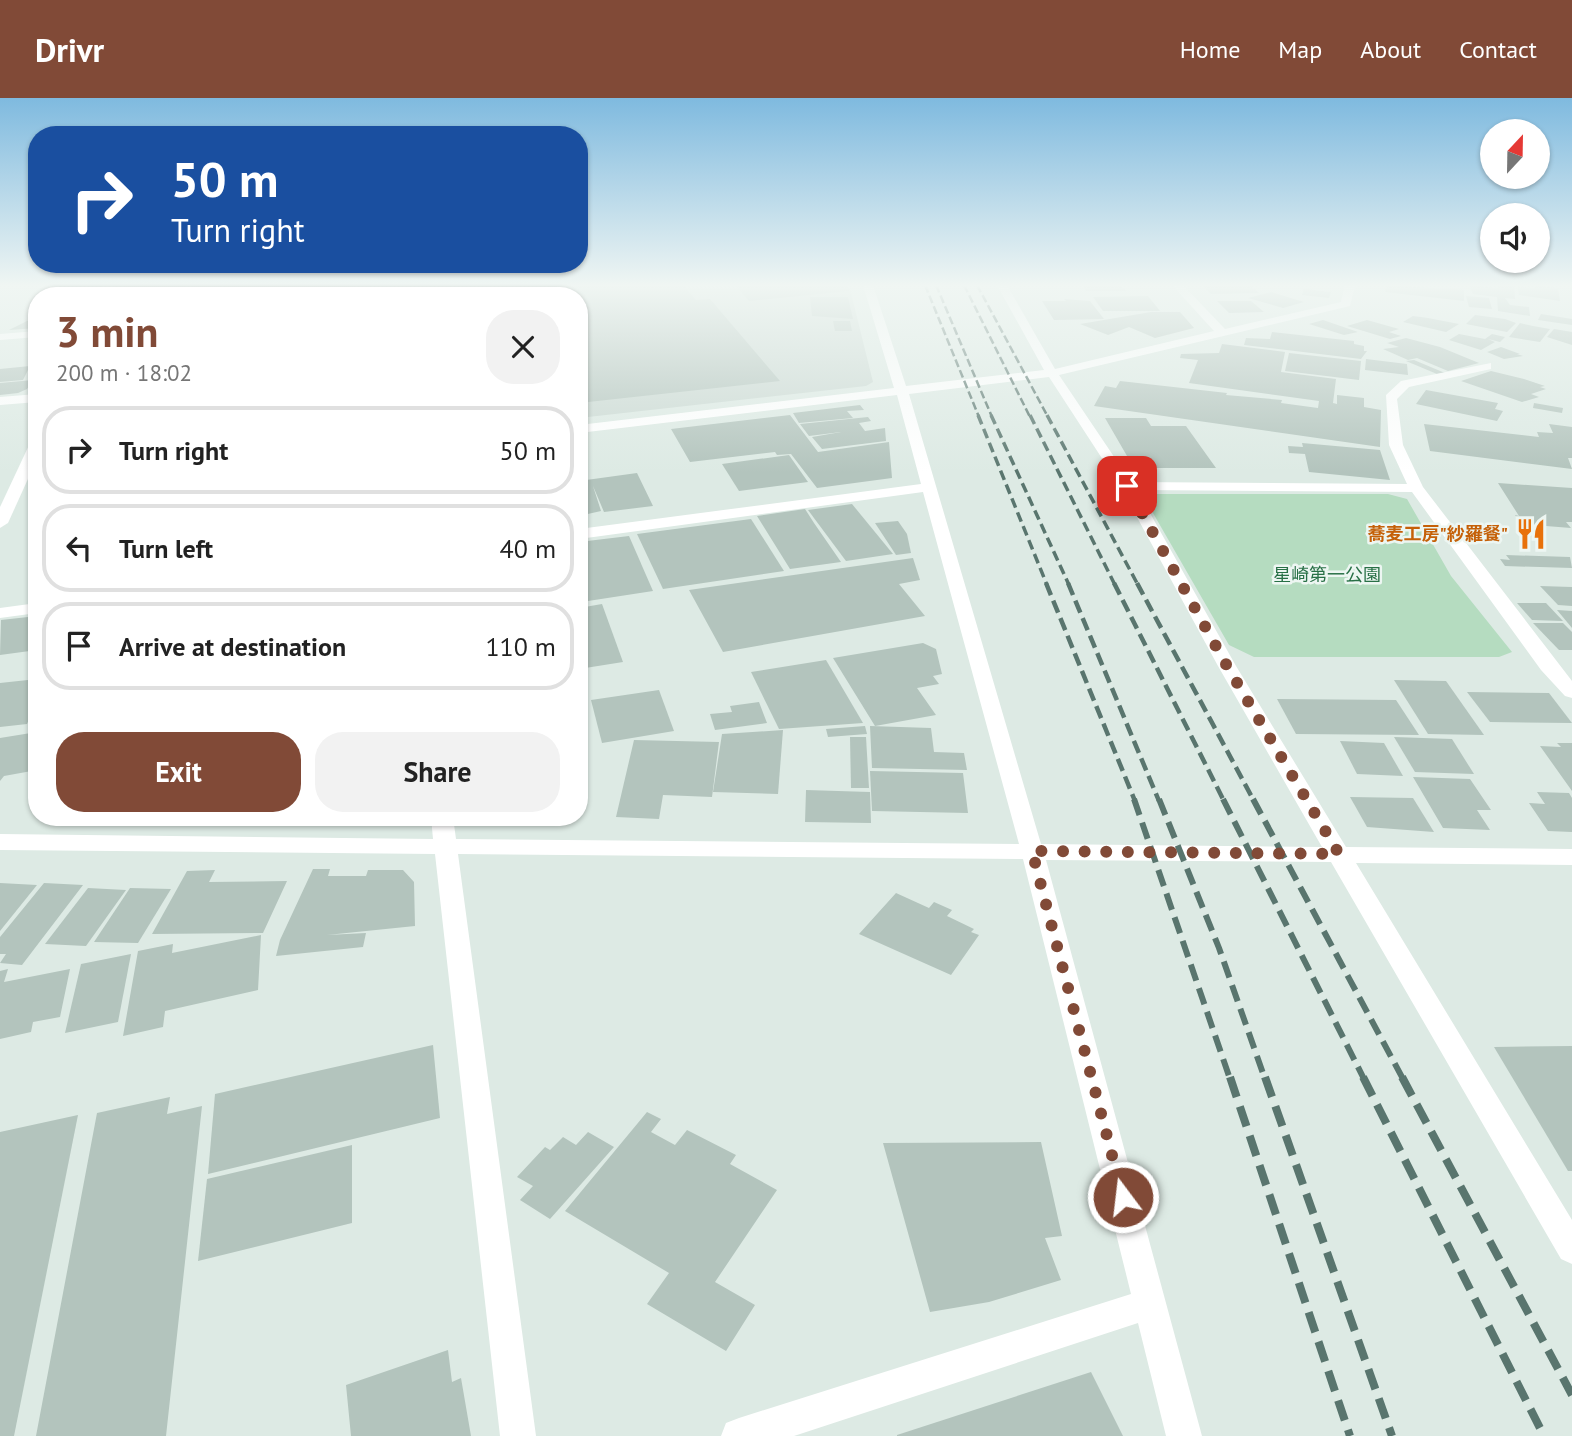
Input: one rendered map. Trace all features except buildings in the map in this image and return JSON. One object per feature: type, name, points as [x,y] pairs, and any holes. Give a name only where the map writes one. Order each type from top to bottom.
[{"type":"street","points":[[888,347],[1032,851],[1184,1436]]},
{"type":"street","points":[[1037,347],[1127,486],[1227,666],[1572,1249]]},
{"type":"street","points":[[588,428],[1052,373],[1161,347]]},
{"type":"street","points":[[1487,366],[1405,384],[1391,398],[1396,445],[1416,488],[1548,666],[1572,692]]},
{"type":"street","points":[[0,401],[28,399]]},
{"type":"street","points":[[0,523],[7,494],[28,458]]},
{"type":"street","points":[[1127,486],[1416,488]]},
{"type":"street","points":[[588,533],[929,487]]},
{"type":"street","points":[[7,494],[28,492]]},
{"type":"street","points":[[0,613],[28,609]]},
{"type":"street","points":[[0,842],[444,832],[1032,851],[1572,857]]},
{"type":"street","points":[[444,832],[518,1436]]},
{"type":"street","points":[[739,1436],[1151,1303]]},
{"type":"shaded area","points":[[588,347],[864,347],[873,382],[866,386],[588,417]]},
{"type":"green space","name":"星崎第一公園","points":[[1142,494],[1388,494],[1407,499],[1451,576],[1512,652],[1499,657],[1254,657],[1229,645]]},
{"type":"railway","points":[[951,347],[979,417]]},
{"type":"railway","points":[[962,347],[992,417]]},
{"type":"railway","points":[[995,347],[1030,417]]},
{"type":"railway","points":[[1011,347],[1048,417]]},
{"type":"railway","points":[[978,415],[1047,585]]},
{"type":"railway","points":[[991,415],[1069,585]]},
{"type":"railway","points":[[1030,415],[1114,583]]},
{"type":"railway","points":[[1047,415],[1138,585]]},
{"type":"railway","points":[[1046,583],[1135,801]]},
{"type":"railway","points":[[1068,583],[1159,801]]},
{"type":"railway","points":[[1114,583],[1224,801]]},
{"type":"railway","points":[[1137,583],[1254,801]]},
{"type":"railway","points":[[1134,799],[1230,1079]]},
{"type":"railway","points":[[1159,799],[1219,948],[1265,1079]]},
{"type":"railway","points":[[1223,799],[1364,1079]]},
{"type":"railway","points":[[1253,799],[1403,1079]]},
{"type":"railway","points":[[1230,1077],[1350,1436]]},
{"type":"railway","points":[[1265,1077],[1392,1436]]},
{"type":"railway","points":[[1363,1077],[1544,1436]]},
{"type":"railway","points":[[1402,1077],[1572,1395]]},
{"type":"place","name":"蕎麦工房\"紗羅餐\"","points":[[1531,534]]},
{"type":"route","points":[[1123,1197],[1032,851],[1339,854],[1227,666],[1127,486]]}]
